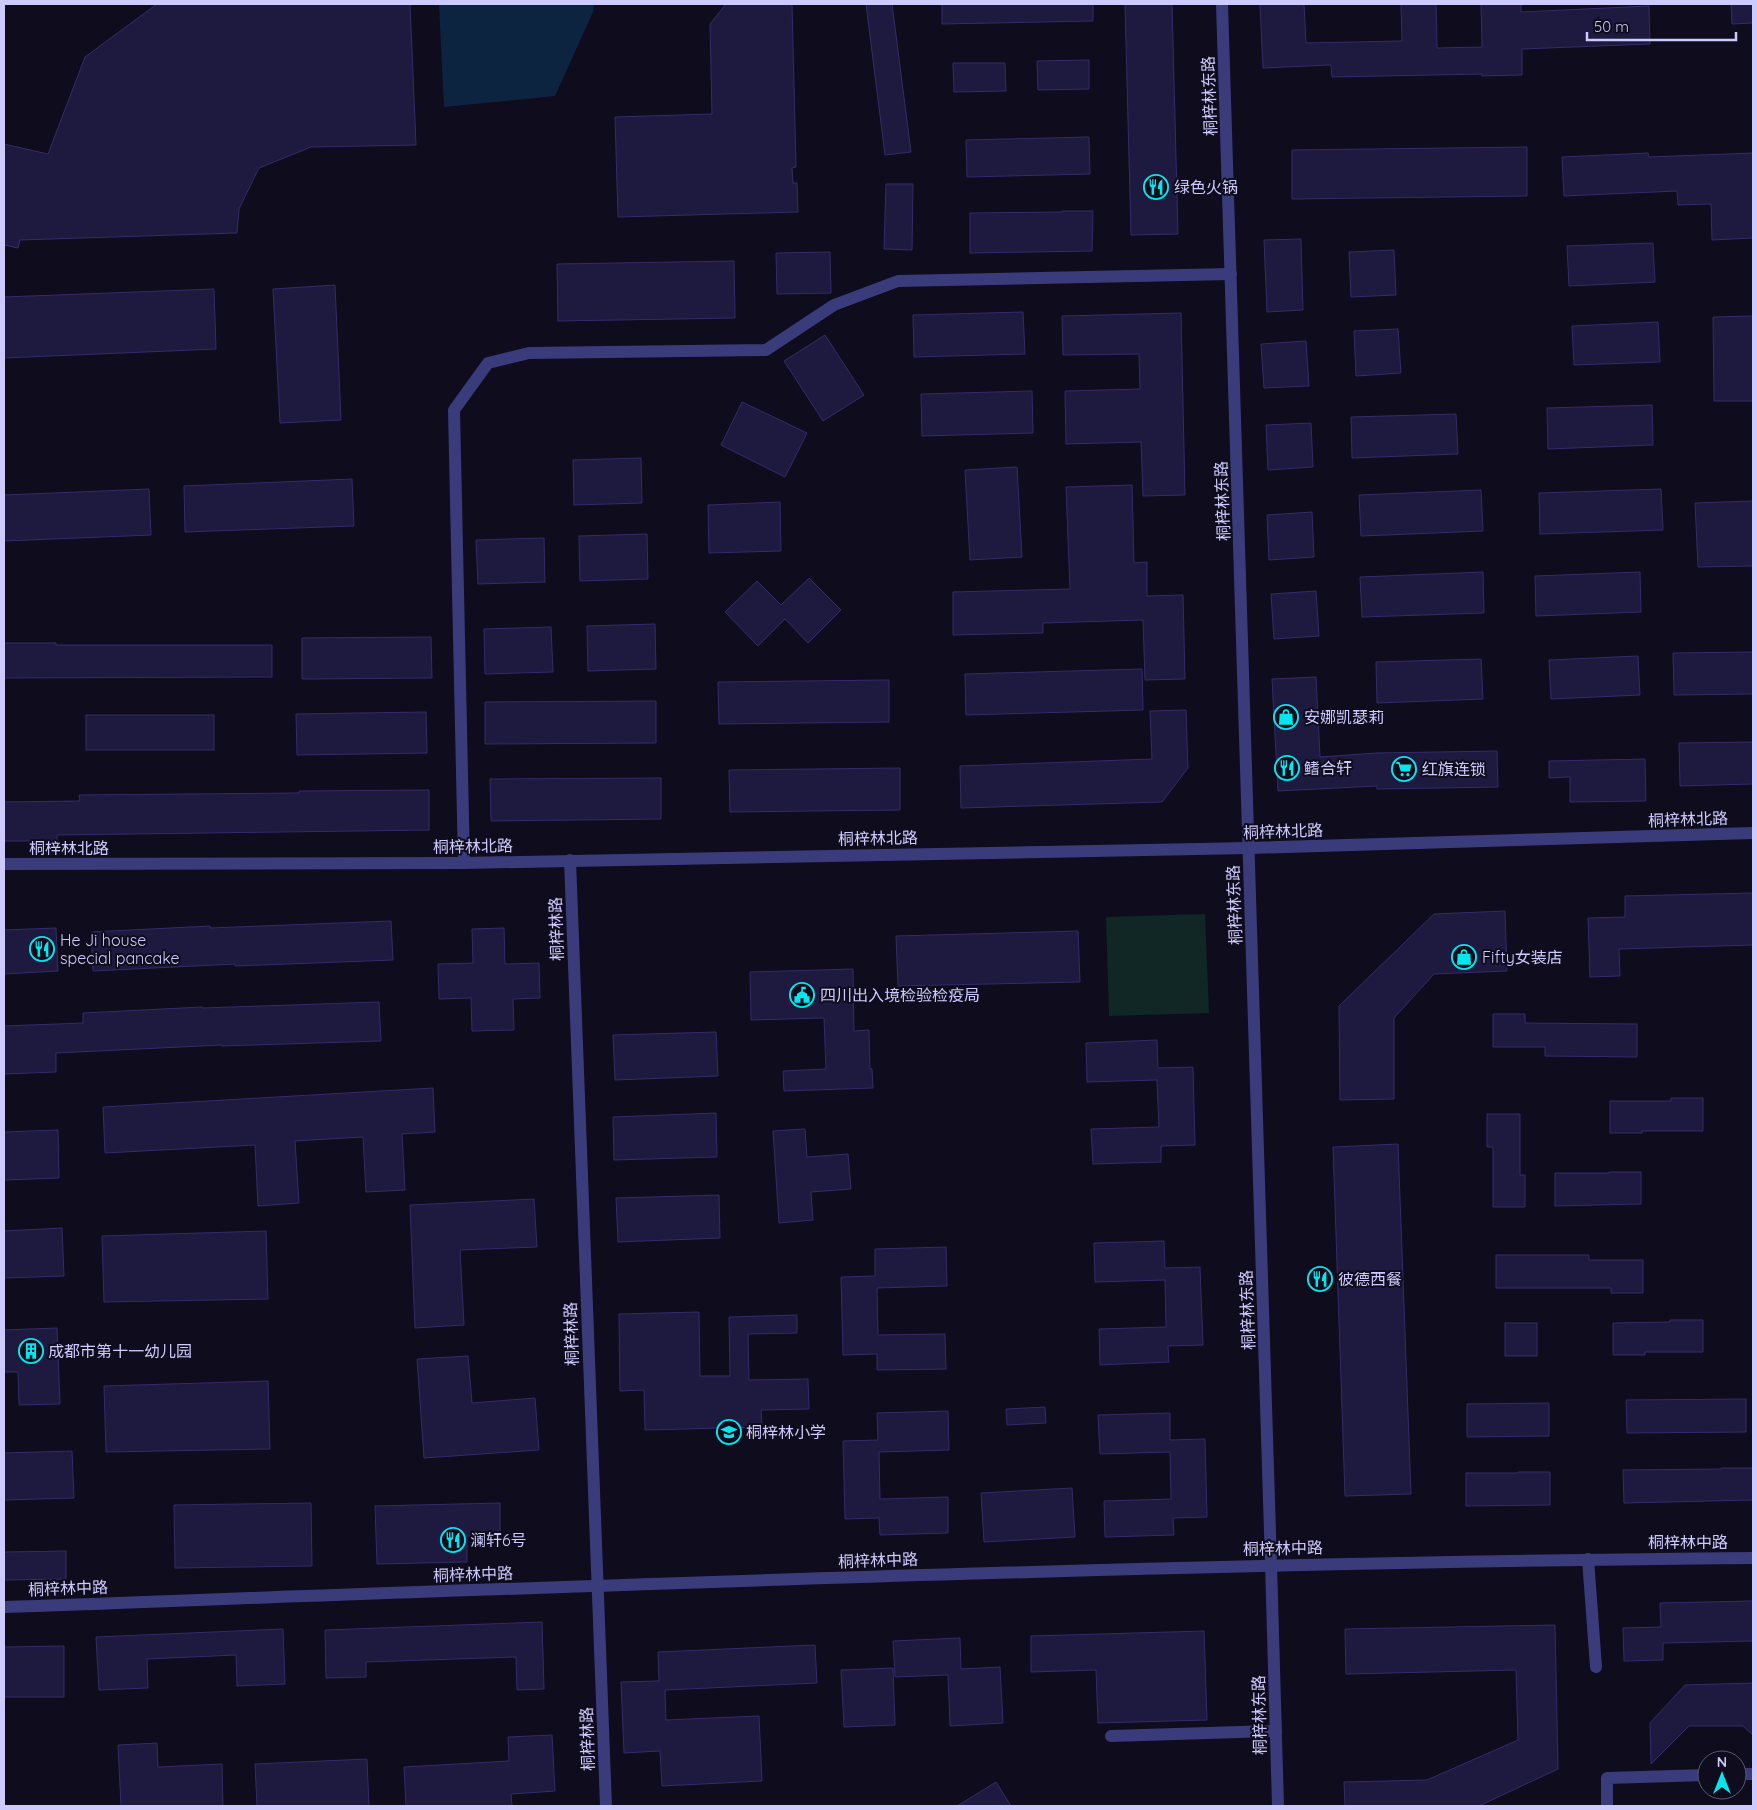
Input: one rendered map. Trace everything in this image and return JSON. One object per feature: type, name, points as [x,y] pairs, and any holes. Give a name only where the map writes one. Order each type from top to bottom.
[{"type":"street","name":"桐梓林东路","points":[[1222,4],[1278,1806]]},
{"type":"street","points":[[464,863],[454,410],[488,363],[529,353],[766,350],[834,305],[898,281],[1231,274]]},
{"type":"street","name":"桐梓林北路","points":[[4,864],[464,863],[1249,848],[1753,833]]},
{"type":"street","name":"桐梓林路","points":[[570,860],[606,1806]]},
{"type":"street","name":"桐梓林中路","points":[[4,1607],[1271,1564],[1753,1558]]},
{"type":"street","points":[[1588,1559],[1596,1667]]},
{"type":"street","points":[[1111,1736],[1276,1731]]},
{"type":"street","points":[[1607,1806],[1607,1778],[1697,1775]]},
{"type":"green space","points":[[1205,914],[1209,1013],[1109,1016],[1106,917]]},
{"type":"water","points":[[439,4],[594,4],[593,12],[555,96],[444,107]]},
{"type":"building","points":[[157,4],[410,4],[416,145],[311,147],[259,168],[239,209],[237,233],[20,240],[18,248],[4,245],[4,144],[48,154],[85,57]]},
{"type":"building","points":[[726,4],[792,4],[796,167],[792,168],[793,183],[797,183],[798,212],[618,217],[615,117],[712,114],[710,24]]},
{"type":"building","points":[[866,4],[892,4],[911,152],[885,155]]},
{"type":"building","points":[[942,4],[1093,4],[1093,21],[942,24]]},
{"type":"building","points":[[1125,4],[1172,4],[1178,234],[1131,235]]},
{"type":"building","points":[[1260,4],[1304,4],[1306,43],[1402,41],[1401,4],[1436,4],[1437,48],[1482,47],[1481,4],[1521,4],[1521,12],[1649,6],[1650,44],[1522,49],[1522,75],[1332,77],[1331,65],[1263,68]]},
{"type":"building","points":[[1731,4],[1753,4],[1753,23],[1732,24]]},
{"type":"building","points":[[1089,60],[1089,89],[1038,90],[1037,61]]},
{"type":"building","points":[[953,63],[1005,63],[1006,91],[954,92]]},
{"type":"building","points":[[1089,137],[1090,174],[967,177],[966,140]]},
{"type":"building","points":[[1527,147],[1527,196],[1292,199],[1292,150]]},
{"type":"building","points":[[1648,153],[1649,157],[1753,153],[1753,238],[1712,240],[1711,204],[1678,205],[1677,191],[1564,196],[1562,157]]},
{"type":"building","points":[[886,184],[913,184],[912,250],[884,249]]},
{"type":"building","points":[[1093,211],[1092,251],[970,253],[970,213]]},
{"type":"building","points":[[1301,239],[1303,310],[1267,312],[1264,240]]},
{"type":"building","points":[[1653,243],[1655,282],[1569,286],[1567,246]]},
{"type":"building","points":[[1394,250],[1396,295],[1351,297],[1349,252]]},
{"type":"building","points":[[830,252],[831,293],[777,294],[776,253]]},
{"type":"building","points":[[734,261],[735,318],[558,321],[557,264]]},
{"type":"building","points":[[335,285],[341,420],[280,423],[273,289]]},
{"type":"building","points":[[214,289],[216,349],[4,358],[4,297]]},
{"type":"building","points":[[1023,312],[1025,354],[914,357],[913,315]]},
{"type":"building","points":[[1181,313],[1185,495],[1143,496],[1141,442],[1066,444],[1065,391],[1140,389],[1139,354],[1063,355],[1062,316]]},
{"type":"building","points":[[1753,316],[1753,401],[1714,401],[1713,317]]},
{"type":"building","points":[[1658,322],[1660,362],[1574,365],[1572,326]]},
{"type":"building","points":[[1398,329],[1401,373],[1356,376],[1354,331]]},
{"type":"building","points":[[825,335],[864,395],[823,421],[784,361]]},
{"type":"building","points":[[1306,341],[1309,386],[1264,388],[1261,344]]},
{"type":"building","points":[[1032,391],[1033,433],[922,436],[921,394]]},
{"type":"building","points":[[742,402],[807,433],[785,477],[721,445]]},
{"type":"building","points":[[1652,405],[1653,445],[1548,449],[1547,408]]},
{"type":"building","points":[[1456,414],[1458,454],[1352,458],[1351,417]]},
{"type":"building","points":[[1311,423],[1313,467],[1268,470],[1266,425]]},
{"type":"building","points":[[641,458],[642,503],[574,505],[573,460]]},
{"type":"building","points":[[1017,467],[1022,557],[970,560],[965,470]]},
{"type":"building","points":[[352,479],[354,526],[185,532],[184,486]]},
{"type":"building","points":[[1132,485],[1134,563],[1147,562],[1147,596],[1183,595],[1185,679],[1145,680],[1143,620],[1043,623],[1043,633],[953,635],[953,592],[1070,589],[1066,487]]},
{"type":"building","points":[[149,489],[151,535],[4,541],[4,495]]},
{"type":"building","points":[[1661,489],[1663,530],[1540,534],[1539,493]]},
{"type":"building","points":[[1481,490],[1483,531],[1361,536],[1359,495]]},
{"type":"building","points":[[1753,501],[1753,566],[1698,567],[1695,503]]},
{"type":"building","points":[[780,502],[781,551],[709,553],[708,505]]},
{"type":"building","points":[[1312,512],[1314,557],[1269,560],[1267,515]]},
{"type":"building","points":[[647,534],[648,579],[580,581],[579,536]]},
{"type":"building","points":[[544,538],[545,582],[478,584],[476,540]]},
{"type":"building","points":[[1483,572],[1484,613],[1362,617],[1360,577]]},
{"type":"building","points":[[1640,572],[1641,612],[1536,616],[1535,576]]},
{"type":"building","points":[[809,578],[841,610],[808,643],[785,619],[758,646],[725,612],[757,581],[781,605]]},
{"type":"building","points":[[1316,591],[1319,636],[1274,639],[1271,594]]},
{"type":"building","points":[[655,624],[656,669],[588,671],[587,626]]},
{"type":"building","points":[[551,627],[553,672],[485,674],[484,629]]},
{"type":"building","points":[[431,637],[432,678],[302,679],[302,638]]},
{"type":"building","points":[[4,643],[56,643],[56,645],[272,645],[272,677],[4,678]]},
{"type":"building","points":[[1753,652],[1753,694],[1674,695],[1673,653]]},
{"type":"building","points":[[1638,656],[1640,695],[1551,699],[1549,660]]},
{"type":"building","points":[[1481,659],[1483,699],[1377,703],[1376,662]]},
{"type":"building","points":[[1142,669],[1143,710],[966,715],[965,674]]},
{"type":"building","points":[[1316,677],[1320,757],[1376,753],[1497,751],[1498,787],[1377,789],[1377,786],[1278,791],[1272,679]]},
{"type":"building","points":[[889,680],[889,722],[719,724],[718,682]]},
{"type":"building","points":[[656,701],[656,743],[485,744],[485,702]]},
{"type":"building","points":[[1186,710],[1188,768],[1162,802],[961,808],[960,766],[1152,759],[1150,711]]},
{"type":"building","points":[[426,712],[427,753],[297,755],[296,714]]},
{"type":"building","points":[[86,715],[214,715],[214,750],[86,750]]},
{"type":"building","points":[[1753,742],[1753,784],[1680,786],[1679,743]]},
{"type":"building","points":[[1645,759],[1646,801],[1570,802],[1570,777],[1549,778],[1549,761]]},
{"type":"building","points":[[900,768],[900,810],[730,812],[729,770]]},
{"type":"building","points":[[661,778],[661,819],[491,821],[490,779]]},
{"type":"building","points":[[429,790],[429,830],[57,835],[57,841],[4,841],[4,802],[80,801],[79,795]]},
{"type":"building","points":[[1753,893],[1753,945],[1619,949],[1620,976],[1590,977],[1588,918],[1625,917],[1625,896]]},
{"type":"building","points":[[1505,911],[1507,971],[1434,974],[1394,1018],[1394,1099],[1340,1100],[1339,1006],[1434,914]]},
{"type":"building","points":[[391,921],[393,960],[235,966],[235,964],[93,971],[91,932],[210,926],[210,928]]},
{"type":"building","points":[[56,928],[58,971],[4,974],[4,930]]},
{"type":"building","points":[[504,928],[505,964],[539,963],[540,998],[513,999],[514,1030],[472,1031],[471,998],[439,999],[438,964],[473,963],[472,929]]},
{"type":"building","points":[[1078,931],[1080,982],[898,986],[896,936]]},
{"type":"building","points":[[853,969],[854,1031],[869,1030],[870,1069],[872,1069],[873,1088],[784,1091],[783,1071],[826,1069],[824,1018],[751,1020],[750,972]]},
{"type":"building","points":[[379,1002],[381,1041],[222,1045],[56,1053],[56,1072],[4,1074],[4,1026],[83,1023],[83,1013],[202,1007]]},
{"type":"building","points":[[1493,1014],[1525,1014],[1525,1023],[1637,1024],[1637,1057],[1545,1056],[1545,1047],[1493,1047]]},
{"type":"building","points":[[716,1032],[718,1076],[615,1080],[613,1035]]},
{"type":"building","points":[[1157,1040],[1158,1068],[1193,1067],[1195,1145],[1161,1146],[1161,1162],[1093,1164],[1091,1129],[1159,1127],[1157,1080],[1087,1082],[1086,1043]]},
{"type":"building","points":[[433,1088],[435,1132],[402,1134],[405,1190],[366,1192],[363,1137],[295,1141],[299,1203],[258,1206],[255,1145],[105,1153],[103,1107]]},
{"type":"building","points":[[1671,1098],[1703,1098],[1703,1131],[1610,1133],[1610,1101],[1671,1101]]},
{"type":"building","points":[[716,1113],[717,1157],[614,1160],[613,1117]]},
{"type":"building","points":[[1487,1114],[1520,1114],[1520,1175],[1525,1175],[1525,1207],[1493,1207],[1493,1147],[1487,1147]]},
{"type":"building","points":[[805,1129],[807,1157],[848,1154],[851,1189],[811,1192],[813,1220],[779,1223],[773,1131]]},
{"type":"building","points":[[58,1130],[59,1178],[4,1180],[4,1132]]},
{"type":"building","points":[[1398,1144],[1411,1494],[1345,1496],[1333,1147]]},
{"type":"building","points":[[1641,1172],[1641,1204],[1555,1206],[1555,1173]]},
{"type":"building","points":[[719,1195],[720,1238],[618,1242],[616,1198]]},
{"type":"building","points":[[534,1199],[537,1247],[460,1250],[464,1325],[415,1328],[410,1205]]},
{"type":"building","points":[[62,1228],[64,1276],[4,1278],[4,1231]]},
{"type":"building","points":[[266,1231],[268,1299],[104,1302],[102,1236]]},
{"type":"building","points":[[1164,1241],[1165,1268],[1200,1267],[1203,1345],[1168,1346],[1169,1362],[1100,1365],[1099,1329],[1166,1327],[1165,1280],[1095,1282],[1094,1243]]},
{"type":"building","points":[[946,1247],[947,1286],[877,1288],[878,1335],[945,1334],[946,1369],[877,1370],[877,1354],[843,1355],[841,1277],[875,1276],[875,1249]]},
{"type":"building","points":[[1496,1255],[1589,1255],[1589,1260],[1643,1260],[1643,1293],[1611,1293],[1611,1288],[1496,1288]]},
{"type":"building","points":[[699,1312],[700,1376],[730,1376],[729,1317],[797,1315],[797,1333],[748,1334],[749,1380],[808,1379],[809,1409],[761,1410],[762,1427],[645,1430],[644,1390],[620,1391],[619,1314]]},
{"type":"building","points":[[1670,1320],[1703,1320],[1703,1352],[1645,1352],[1645,1355],[1613,1355],[1613,1323],[1670,1322]]},
{"type":"building","points":[[1505,1323],[1537,1323],[1537,1356],[1505,1356]]},
{"type":"building","name":"成都市第十一幼儿园","points":[[57,1328],[60,1404],[19,1405],[18,1372],[4,1372],[4,1330]]},
{"type":"building","points":[[468,1356],[472,1403],[535,1398],[539,1450],[424,1458],[417,1359]]},
{"type":"building","points":[[268,1381],[270,1449],[106,1452],[104,1386]]},
{"type":"building","points":[[1746,1399],[1746,1432],[1627,1433],[1626,1400]]},
{"type":"building","points":[[1549,1403],[1549,1436],[1467,1437],[1467,1404]]},
{"type":"building","points":[[1045,1407],[1046,1423],[1007,1425],[1006,1409]]},
{"type":"building","points":[[948,1411],[949,1450],[879,1452],[880,1499],[948,1497],[948,1533],[880,1535],[879,1518],[845,1519],[843,1441],[878,1440],[877,1413]]},
{"type":"building","points":[[1170,1413],[1170,1440],[1205,1439],[1207,1517],[1173,1518],[1174,1535],[1105,1537],[1104,1501],[1171,1499],[1170,1452],[1100,1454],[1098,1415]]},
{"type":"building","points":[[72,1451],[74,1498],[4,1500],[4,1453]]},
{"type":"building","points":[[1753,1468],[1753,1500],[1624,1503],[1623,1470]]},
{"type":"building","points":[[1550,1472],[1550,1505],[1466,1506],[1466,1473]]},
{"type":"building","points":[[1072,1488],[1075,1537],[984,1542],[981,1493]]},
{"type":"building","points":[[311,1503],[312,1566],[175,1568],[174,1505]]},
{"type":"building","points":[[500,1503],[500,1536],[467,1536],[467,1562],[377,1564],[375,1506]]},
{"type":"building","points":[[66,1551],[66,1579],[4,1580],[4,1552]]},
{"type":"building","points":[[1753,1601],[1753,1641],[1663,1643],[1663,1660],[1624,1661],[1623,1628],[1661,1627],[1660,1603]]},
{"type":"building","points":[[542,1622],[544,1689],[517,1690],[516,1657],[366,1662],[366,1677],[326,1678],[325,1630]]},
{"type":"building","points":[[1555,1625],[1558,1769],[1479,1806],[1345,1806],[1344,1782],[1427,1780],[1518,1740],[1516,1670],[1346,1674],[1345,1629]]},
{"type":"building","points":[[283,1629],[285,1684],[237,1686],[236,1655],[147,1659],[148,1688],[99,1690],[96,1637]]},
{"type":"building","points":[[1204,1631],[1207,1720],[1098,1723],[1096,1670],[1031,1672],[1031,1636]]},
{"type":"building","points":[[960,1638],[961,1669],[1000,1667],[1003,1723],[950,1726],[948,1675],[895,1677],[893,1641]]},
{"type":"building","points":[[815,1645],[817,1683],[665,1690],[666,1720],[759,1716],[762,1781],[662,1786],[660,1751],[624,1753],[621,1682],[659,1681],[658,1652]]},
{"type":"building","points":[[64,1646],[64,1697],[4,1697],[4,1647]]},
{"type":"building","points":[[893,1668],[895,1725],[844,1727],[841,1670]]},
{"type":"building","points":[[1753,1683],[1753,1735],[1743,1726],[1689,1726],[1651,1764],[1650,1723],[1685,1685]]},
{"type":"building","points":[[552,1735],[555,1791],[511,1794],[512,1806],[406,1806],[404,1767],[509,1761],[508,1737]]},
{"type":"building","points":[[157,1743],[158,1767],[222,1764],[223,1806],[121,1806],[118,1745]]},
{"type":"building","points":[[367,1759],[369,1806],[257,1806],[255,1764]]},
{"type":"building","points":[[996,1782],[1011,1806],[957,1806]]},
{"type":"place","name":"绿色火锅","points":[[1156,187]]},
{"type":"place","name":"安娜凯瑟莉","points":[[1286,717]]},
{"type":"place","name":"鳍合轩","points":[[1287,768]]},
{"type":"place","name":"红旗连锁","points":[[1404,769]]},
{"type":"place","name":"He Ji house special pancake","points":[[42,949]]},
{"type":"place","name":"Fifty女装店","points":[[1464,957]]},
{"type":"place","name":"四川出入境检验检疫局","points":[[802,995]]},
{"type":"place","name":"彼德西餐","points":[[1320,1279]]},
{"type":"place","name":"成都市第十一幼儿园","points":[[31,1351]]},
{"type":"place","name":"桐梓林小学","points":[[729,1432]]},
{"type":"place","name":"澜轩6号","points":[[453,1540]]}]
